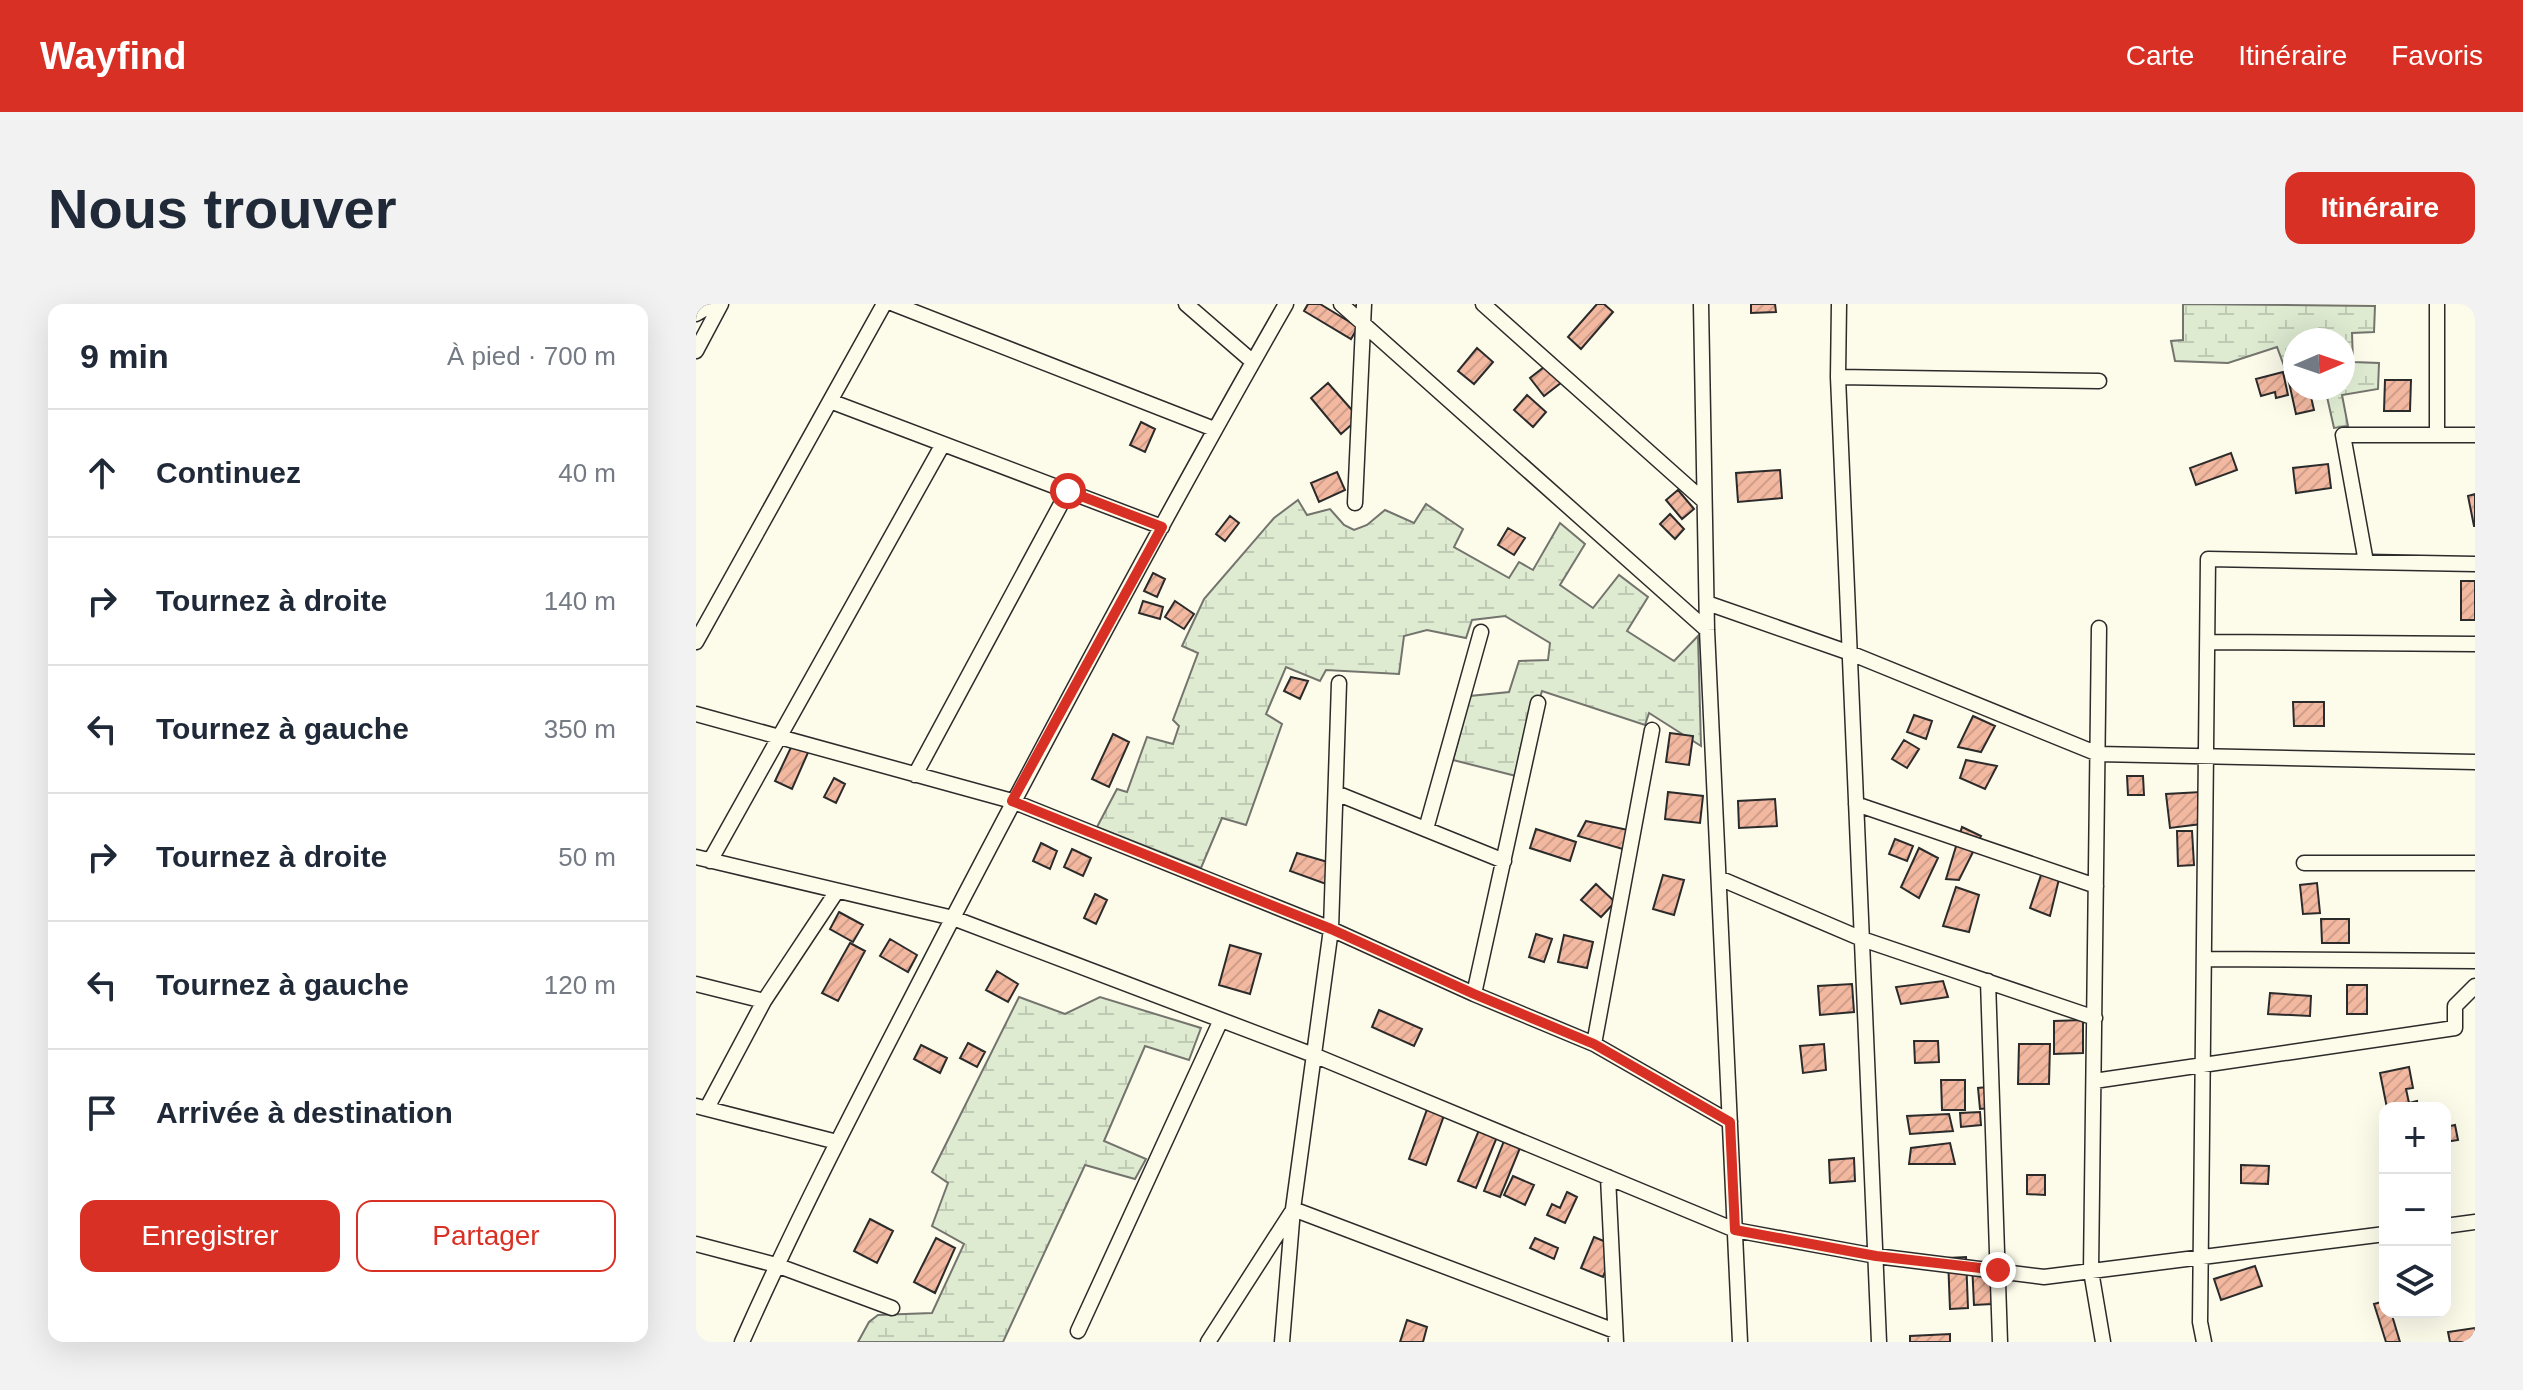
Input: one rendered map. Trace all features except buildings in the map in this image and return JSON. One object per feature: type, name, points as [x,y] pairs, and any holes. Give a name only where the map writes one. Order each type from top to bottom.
[{"type":"street","points":[[696,351],[721,304]]},
{"type":"street","points":[[696,642],[884,304]]},
{"type":"street","points":[[894,304],[1214,429]]},
{"type":"street","points":[[1186,304],[1253,362]]},
{"type":"street","points":[[742,1342],[837,1142],[1012,801],[1214,429],[1286,304]]},
{"type":"street","points":[[1341,304],[1707,630]]},
{"type":"street","points":[[1355,503],[1364,304]]},
{"type":"street","points":[[1483,304],[1704,501]]},
{"type":"street","points":[[1839,304],[1838,377],[1879,1342]]},
{"type":"street","points":[[2437,304],[2437,434]]},
{"type":"street","points":[[1697,307],[1707,630],[1740,1342]]},
{"type":"street","points":[[1838,377],[2099,381]]},
{"type":"street","points":[[830,401],[1162,527]]},
{"type":"street","points":[[2366,562],[2343,435],[2475,435]]},
{"type":"street","points":[[943,444],[780,738],[703,859],[953,918],[1316,1056],[1735,1230],[1876,1256],[2044,1277],[2379,1235]]},
{"type":"street","points":[[915,775],[1068,491]]},
{"type":"street","points":[[2204,1342],[2200,1322],[2208,559],[2475,564]]},
{"type":"street","points":[[1707,603],[1850,653],[2098,754],[2475,762]]},
{"type":"street","points":[[2099,628],[2091,1271],[2103,1342]]},
{"type":"street","points":[[1426,829],[1481,632]]},
{"type":"street","points":[[2207,642],[2475,644]]},
{"type":"street","points":[[1282,1342],[1293,1209],[1331,929],[1339,683]]},
{"type":"street","points":[[1474,994],[1538,703]]},
{"type":"street","points":[[696,714],[1012,801],[1331,929],[1594,1044],[1730,1122]]},
{"type":"street","points":[[1594,1044],[1652,730]]},
{"type":"street","points":[[1336,793],[1504,861]]},
{"type":"street","points":[[1856,804],[2096,886]]},
{"type":"street","points":[[2304,863],[2475,863]]},
{"type":"street","points":[[1719,878],[1862,939],[2095,1018]]},
{"type":"street","points":[[837,891],[764,1001],[702,1107],[837,1142]]},
{"type":"street","points":[[2204,959],[2475,961]]},
{"type":"street","points":[[1988,981],[2000,1342]]},
{"type":"street","points":[[696,984],[764,1001]]},
{"type":"street","points":[[2094,1081],[2455,1028],[2455,1006],[2475,986]]},
{"type":"street","points":[[1078,1331],[1220,1022]]},
{"type":"street","points":[[1293,1209],[1616,1336],[1608,1177]]},
{"type":"street","points":[[1208,1342],[1293,1209]]},
{"type":"street","points":[[2451,1225],[2475,1222]]},
{"type":"street","points":[[696,1244],[776,1265],[892,1308]]},
{"type":"green space","points":[[2183,304],[2375,306],[2374,332],[2355,333],[2355,328],[2283,328],[2283,363],[2277,347],[2228,363],[2175,361],[2171,341],[2183,340]]},
{"type":"green space","points":[[2355,362],[2379,363],[2378,389],[2355,393]]},
{"type":"green space","points":[[2328,400],[2343,400],[2348,426],[2334,428]]},
{"type":"green space","points":[[1298,500],[1307,515],[1330,509],[1344,525],[1354,530],[1367,525],[1385,510],[1414,523],[1426,504],[1463,529],[1454,547],[1509,578],[1519,562],[1533,570],[1560,523],[1585,544],[1560,585],[1593,608],[1619,575],[1648,597],[1627,631],[1674,661],[1698,636],[1701,746],[1649,713],[1645,725],[1542,691],[1516,776],[1453,760],[1470,696],[1509,692],[1519,661],[1548,660],[1550,643],[1505,616],[1472,620],[1466,638],[1427,630],[1404,636],[1399,674],[1326,670],[1320,681],[1286,667],[1266,714],[1282,724],[1246,825],[1222,818],[1201,868],[1097,827],[1117,789],[1127,792],[1147,737],[1173,744],[1179,726],[1173,720],[1198,653],[1182,646],[1204,599],[1274,518]]},
{"type":"green space","points":[[1019,997],[1065,1014],[1100,997],[1201,1028],[1189,1060],[1145,1046],[1104,1141],[1146,1159],[1135,1179],[1085,1165],[1003,1342],[858,1342],[869,1322],[878,1315],[932,1313],[964,1244],[932,1226],[948,1183],[932,1172]]},
{"type":"route","points":[[1068,491],[1162,527],[1012,801],[1331,929],[1594,1044],[1730,1122],[1735,1230],[1876,1256],[1998,1270]]}]
